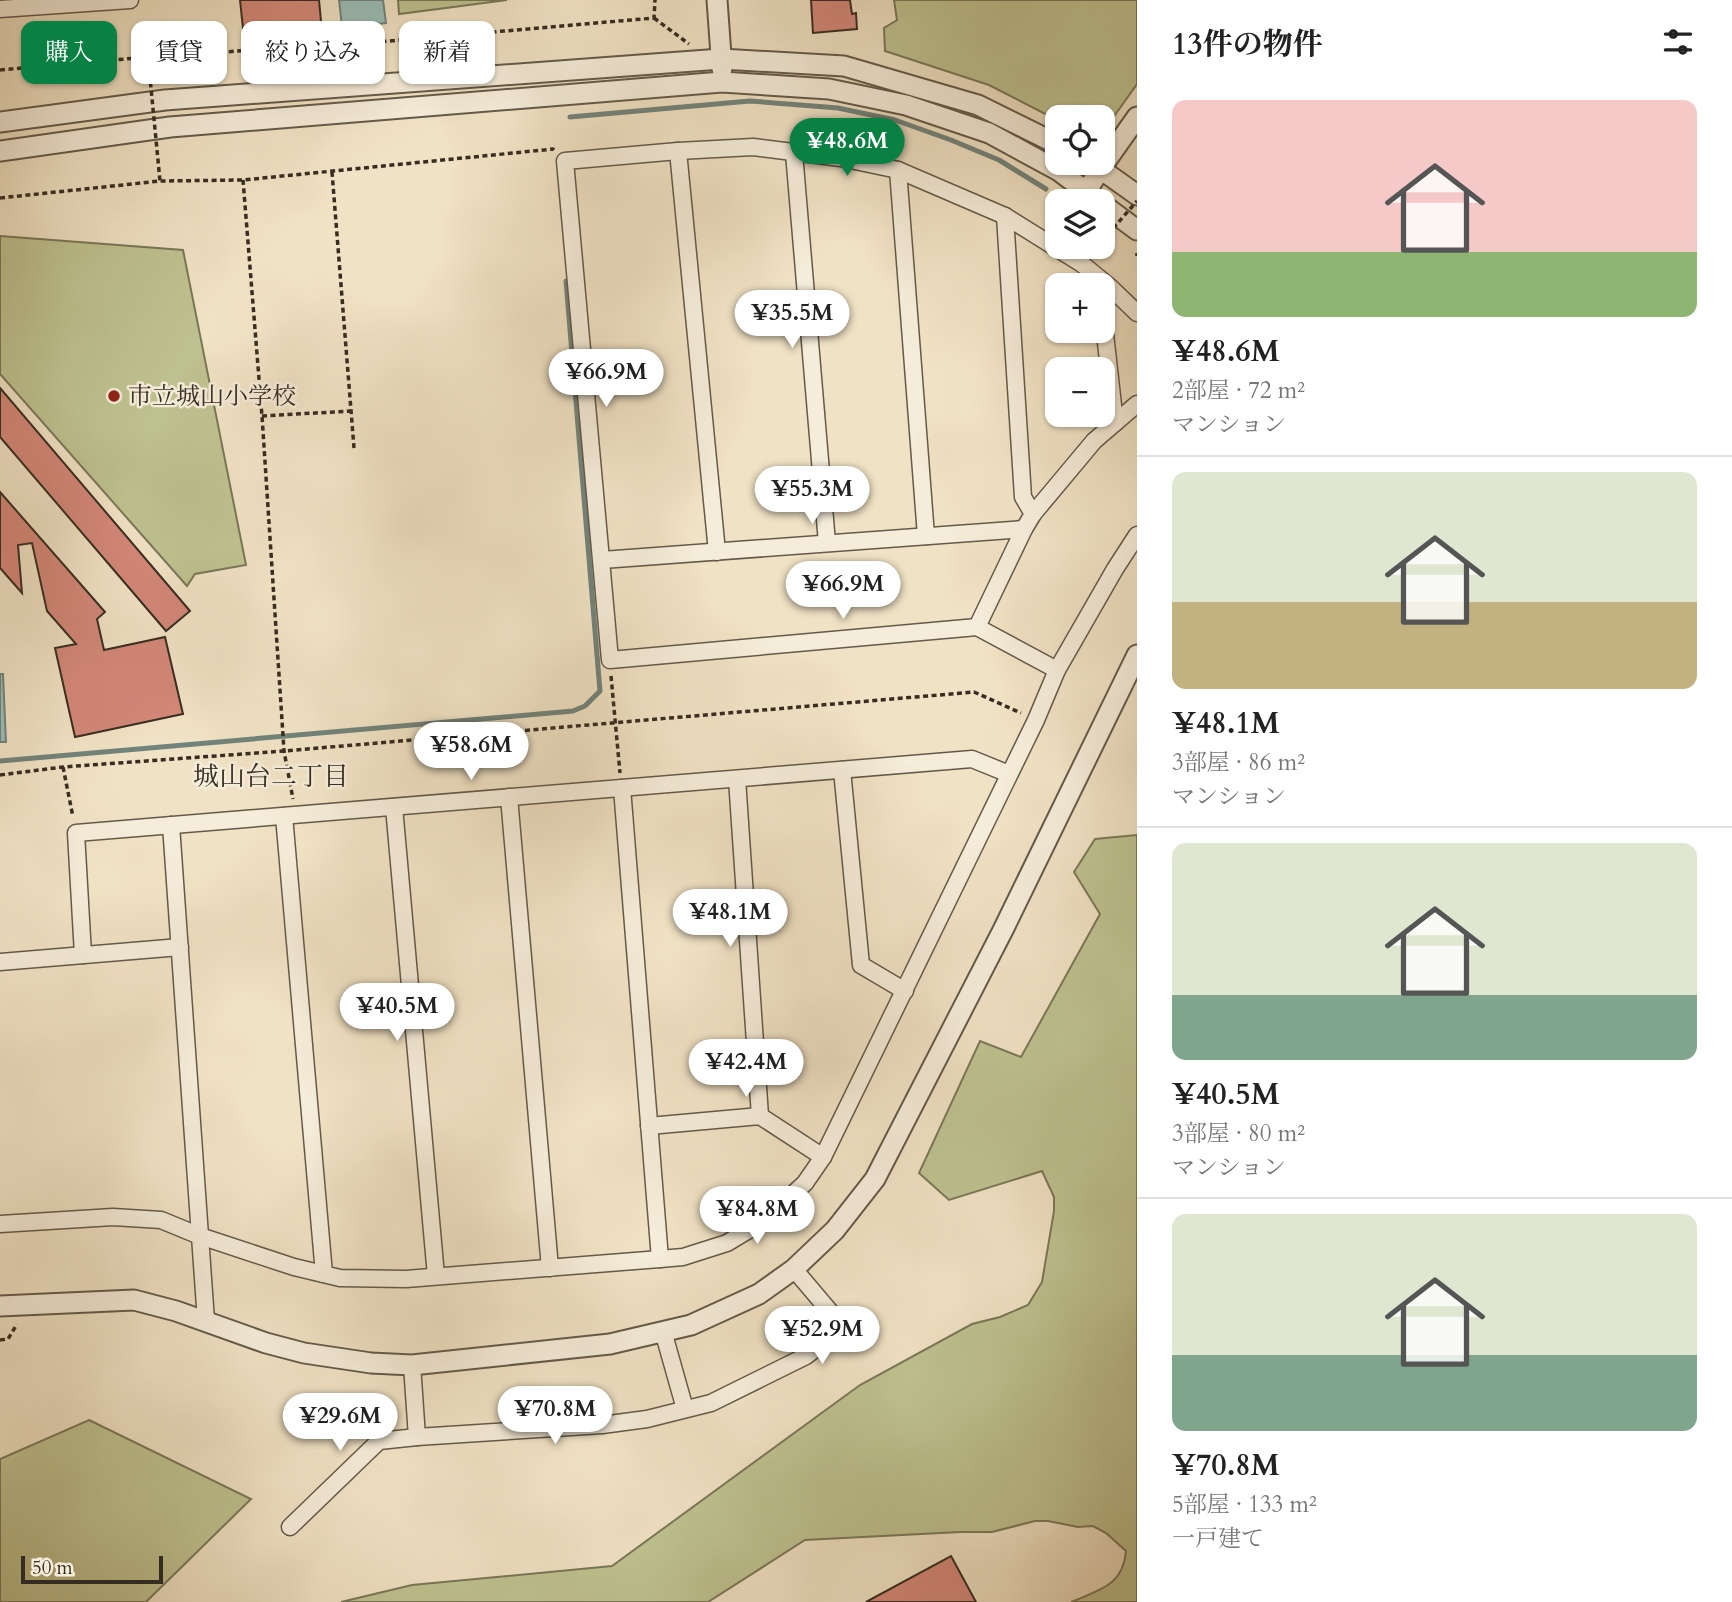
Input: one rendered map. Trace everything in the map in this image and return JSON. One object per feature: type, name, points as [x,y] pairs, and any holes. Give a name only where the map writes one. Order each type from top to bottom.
[{"type":"street","points":[[0,9],[130,0]]},
{"type":"street","points":[[717,0],[722,82]]},
{"type":"street","points":[[0,122],[165,100],[721,59],[844,66],[978,105],[1045,138]]},
{"type":"street","points":[[0,151],[170,127],[722,82],[829,89],[906,105],[989,133],[1059,171],[1083,189]]},
{"type":"street","points":[[1115,143],[1137,117]]},
{"type":"street","points":[[1058,670],[977,627],[610,660],[565,161],[753,147],[841,158],[898,170],[1005,216],[1082,264],[1090,273]]},
{"type":"street","points":[[678,151],[717,552]]},
{"type":"street","points":[[794,153],[827,544]]},
{"type":"street","points":[[898,170],[926,537]]},
{"type":"street","points":[[1108,175],[1137,198]]},
{"type":"street","points":[[1115,213],[1137,230]]},
{"type":"street","points":[[1005,216],[1023,497],[1033,514]]},
{"type":"street","points":[[1115,297],[1137,313]]},
{"type":"street","points":[[1115,423],[1137,404]]},
{"type":"street","points":[[977,627],[1033,514],[1094,441],[1110,427]]},
{"type":"street","points":[[602,560],[1024,529]]},
{"type":"street","points":[[0,1224],[113,1217],[161,1220],[294,1267],[340,1278],[406,1279],[683,1257],[727,1243],[765,1220],[805,1183],[823,1157],[1058,670],[1137,534]]},
{"type":"street","points":[[0,1306],[134,1300],[304,1353],[372,1363],[412,1365],[610,1344],[691,1325],[759,1294],[794,1269],[835,1230],[875,1179],[1003,930],[1137,655]]},
{"type":"street","points":[[83,955],[76,833],[972,759],[1009,774]]},
{"type":"street","points":[[842,770],[861,965],[905,991]]},
{"type":"street","points":[[737,779],[760,1116]]},
{"type":"street","points":[[622,788],[660,1259]]},
{"type":"street","points":[[509,797],[551,1268]]},
{"type":"street","points":[[394,807],[436,1276]]},
{"type":"street","points":[[290,815],[324,1274]]},
{"type":"street","points":[[172,825],[206,1321]]},
{"type":"street","points":[[0,962],[180,947]]},
{"type":"street","points":[[649,1126],[760,1116],[823,1157]]},
{"type":"street","points":[[290,1527],[379,1441],[648,1419],[711,1403],[806,1356],[843,1327],[794,1269]]},
{"type":"street","points":[[663,1331],[685,1409]]},
{"type":"street","points":[[412,1365],[417,1437]]},
{"type":"path","points":[[654,0],[654,18]]},
{"type":"path","points":[[227,52],[654,18],[690,44]]},
{"type":"path","points":[[0,70],[131,58]]},
{"type":"path","points":[[151,84],[160,181]]},
{"type":"path","points":[[0,198],[160,181],[243,180],[553,149],[565,161]]},
{"type":"path","points":[[332,172],[354,448]]},
{"type":"path","points":[[243,180],[290,815]]},
{"type":"path","points":[[1115,225],[1137,198]]},
{"type":"path","points":[[262,416],[351,411]]},
{"type":"path","points":[[610,660],[622,788]]},
{"type":"path","points":[[0,775],[63,767],[284,751],[974,692],[1036,720]]},
{"type":"path","points":[[63,767],[76,833]]},
{"type":"green space","points":[[398,0],[507,0],[399,14]]},
{"type":"green space","points":[[894,0],[1137,0],[1137,84],[1115,115],[1115,105],[1045,105],[1045,114],[989,85],[885,51],[884,28],[897,20]]},
{"type":"green space","points":[[0,236],[183,250],[246,565],[195,574],[187,586],[0,374]]},
{"type":"green space","points":[[1137,835],[1137,1602],[1071,1602],[1100,1590],[1115,1579],[1124,1563],[1126,1551],[1106,1533],[1093,1526],[1078,1527],[1035,1521],[992,1532],[805,1540],[708,1602],[341,1602],[412,1585],[612,1566],[860,1385],[972,1324],[1000,1317],[1028,1305],[1042,1282],[1054,1211],[1054,1197],[1042,1171],[949,1200],[919,1173],[980,1041],[1021,1057],[1100,914],[1074,872],[1095,839]]},
{"type":"green space","points":[[89,1420],[251,1499],[146,1602],[0,1602],[0,1459]]},
{"type":"water","points":[[339,0],[383,0],[386,23],[341,21]]},
{"type":"water","points":[[0,674],[3,674],[6,742],[0,742]]},
{"type":"building","points":[[240,0],[319,0],[321,21],[242,21]]},
{"type":"building","points":[[811,0],[850,0],[852,14],[856,13],[857,29],[813,33]]},
{"type":"building","points":[[0,388],[190,611],[166,631],[0,437]]},
{"type":"building","points":[[0,492],[105,612],[97,619],[104,650],[165,637],[183,714],[75,737],[55,648],[76,644],[47,611],[32,543],[18,545],[22,593],[0,568]]},
{"type":"building","points":[[951,1556],[976,1602],[866,1602]]},
{"type":"waterway","points":[[570,117],[750,101],[838,108],[895,120],[951,140],[999,160],[1046,189]]},
{"type":"waterway","points":[[0,761],[573,711],[585,706],[600,691],[566,281]]},
{"type":"place","name":"市立城山小学校","points":[[114,396]]},
{"type":"district","name":"城山台二丁目","points":[[271,776]]}]
